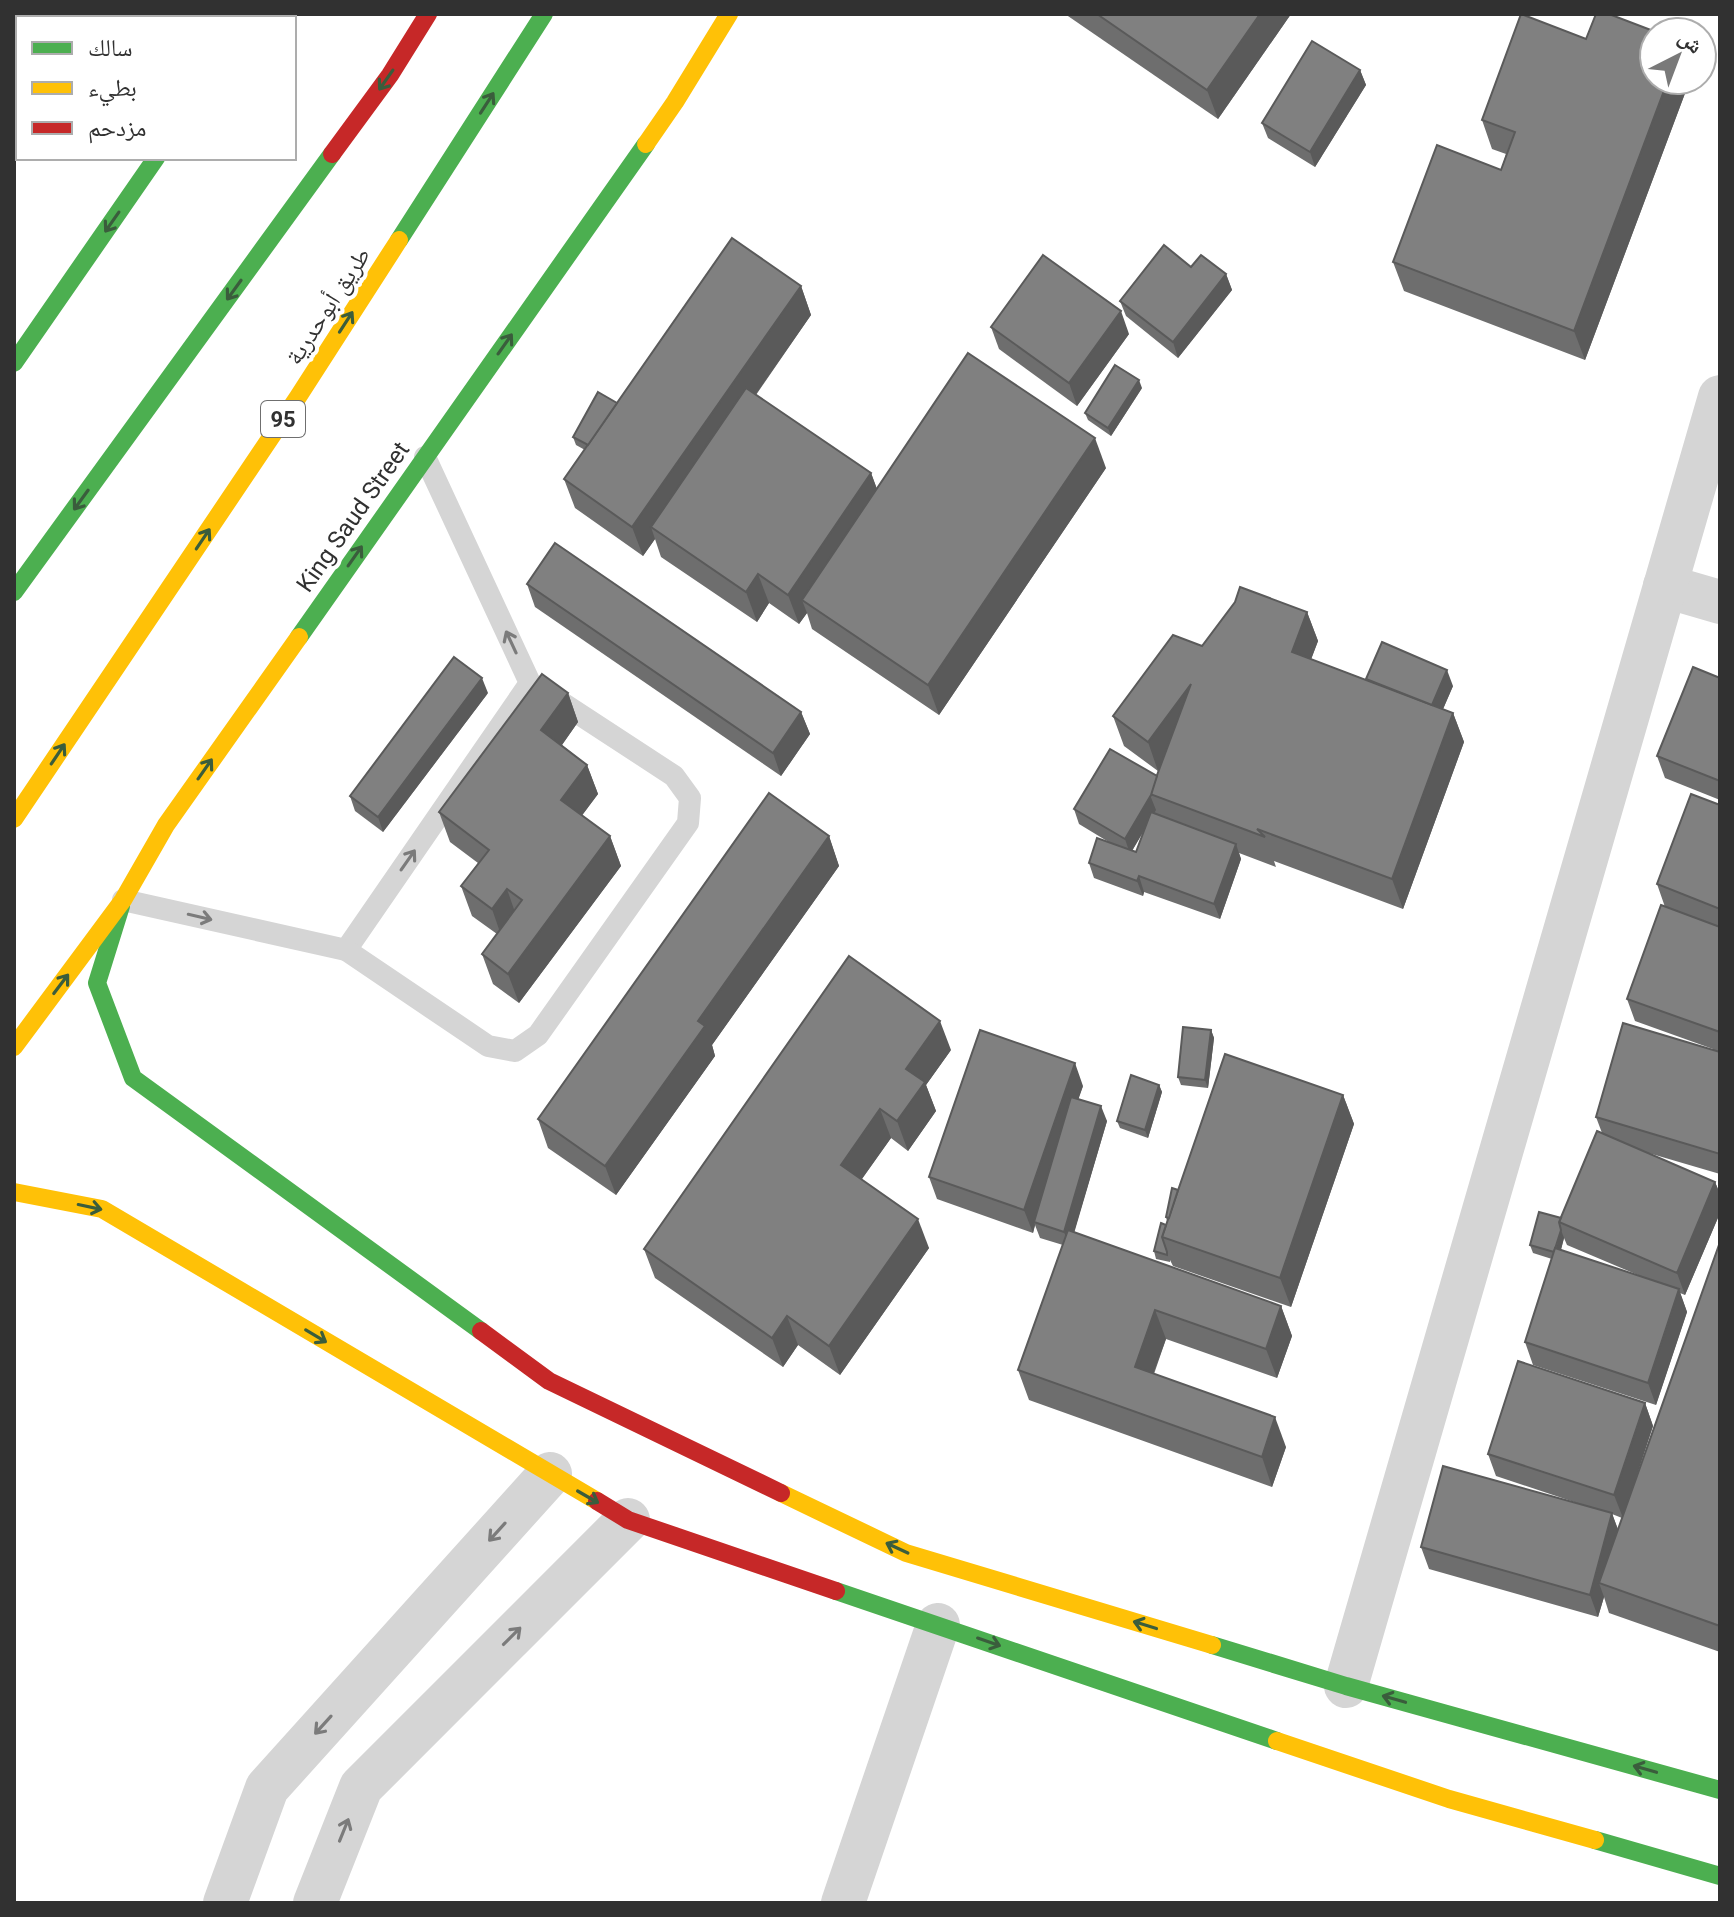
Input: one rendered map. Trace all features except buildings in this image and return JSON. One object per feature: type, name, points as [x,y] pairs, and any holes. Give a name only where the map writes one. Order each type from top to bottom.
[{"type":"main road","points":[[14,592],[390,75],[428,14]]},
{"type":"main road","name":"طريق أبوحدرية","points":[[14,819],[298,397],[544,14]]},
{"type":"main road","name":"King Saud Street","points":[[14,1047],[123,900],[166,825],[675,102],[729,14]]},
{"type":"main road","points":[[14,363],[155,160]]},
{"type":"main road","points":[[123,900],[97,983],[133,1078],[549,1381],[906,1553],[1346,1686],[1720,1790]]},
{"type":"main road","points":[[14,1192],[102,1209],[628,1520],[1449,1799],[1720,1876]]},
{"type":"street","points":[[1346,1686],[1720,397]]},
{"type":"street","points":[[1665,586],[1720,602]]},
{"type":"street","points":[[225,1903],[267,1788],[550,1474]]},
{"type":"street","points":[[315,1903],[361,1787],[628,1520]]},
{"type":"street","points":[[843,1903],[938,1625]]},
{"type":"lane","points":[[123,900],[346,950],[488,1046],[515,1051],[538,1035],[688,823],[690,798],[674,776],[530,683],[425,457]]},
{"type":"lane","points":[[346,950],[530,683]]},
{"type":"traffic: fast","points":[[399,240],[544,14]]},
{"type":"traffic: fast","points":[[299,637],[646,144]]},
{"type":"traffic: fast","points":[[14,592],[332,154]]},
{"type":"traffic: fast","points":[[14,363],[155,160]]},
{"type":"traffic: fast","points":[[121,906],[97,983],[133,1078],[481,1331]]},
{"type":"traffic: fast","points":[[836,1591],[1277,1741]]},
{"type":"traffic: fast","points":[[1212,1645],[1346,1686],[1720,1790]]},
{"type":"traffic: fast","points":[[1595,1840],[1720,1876]]},
{"type":"traffic: slow","points":[[646,144],[729,14]]},
{"type":"traffic: slow","points":[[14,819],[298,397],[399,240]]},
{"type":"traffic: slow","points":[[14,1047],[123,900],[166,825],[299,637]]},
{"type":"traffic: slow","points":[[14,1192],[102,1209],[597,1501]]},
{"type":"traffic: slow","points":[[781,1493],[906,1553],[1212,1645]]},
{"type":"traffic: slow","points":[[1277,1741],[1449,1799],[1595,1840]]},
{"type":"traffic: jam","points":[[332,154],[390,75],[428,14]]},
{"type":"traffic: jam","points":[[481,1331],[549,1381],[781,1493]]},
{"type":"traffic: jam","points":[[597,1501],[628,1520],[836,1591]]}]
